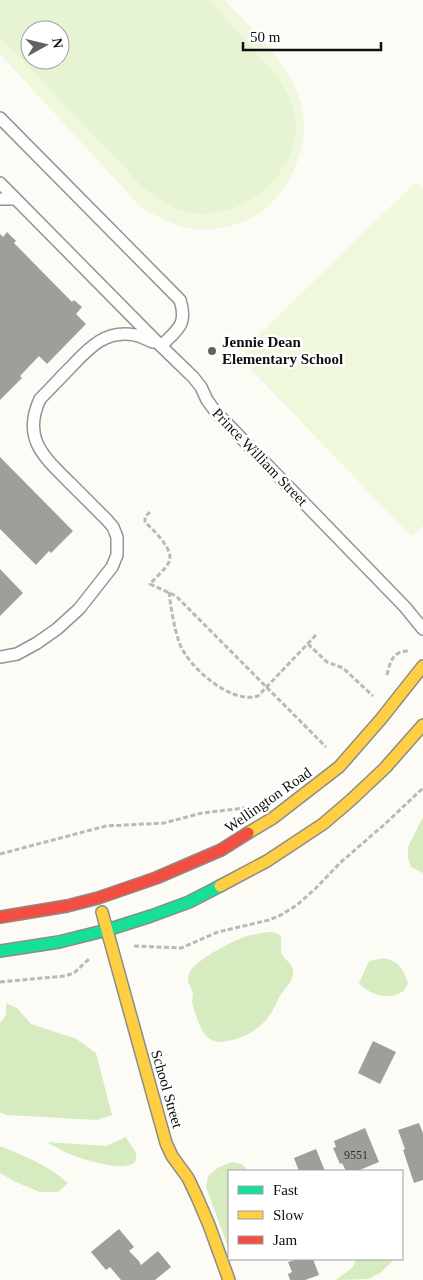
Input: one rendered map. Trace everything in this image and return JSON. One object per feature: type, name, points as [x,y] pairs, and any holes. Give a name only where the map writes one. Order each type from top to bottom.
[{"type":"main road","name":"Wellington Road","points":[[0,917],[67,906],[98,898],[156,878],[221,850],[273,818],[342,764],[406,691],[423,666]]},
{"type":"main road","points":[[0,951],[59,942],[107,930],[151,916],[189,902],[267,861],[323,824],[351,800],[385,768],[423,725]]},
{"type":"main road","name":"School Street","points":[[98,898],[166,1143],[172,1156],[188,1178],[197,1197],[229,1280]]},
{"type":"lane","points":[[0,118],[180,300],[184,315],[183,323],[161,346],[137,335],[127,334],[115,335],[100,340],[90,347],[40,399],[33,422],[37,445],[45,458],[113,527],[117,537],[117,555],[112,567],[90,595],[57,629],[37,643],[16,654],[0,657]]},
{"type":"lane","name":"Prince William Street","points":[[0,183],[197,382],[215,411],[405,607],[423,629]]},
{"type":"lane","points":[[0,199],[15,199]]},
{"type":"path","points":[[150,512],[145,517],[145,522],[166,545],[170,555],[168,564],[150,584],[176,596],[327,749],[333,743]]},
{"type":"path","points":[[169,592],[179,642],[184,653],[196,668],[219,686],[240,697],[255,697],[261,693],[316,635]]},
{"type":"path","points":[[308,644],[327,662],[343,668],[375,698]]},
{"type":"path","points":[[386,678],[393,656],[402,651],[413,651]]},
{"type":"path","points":[[371,703],[379,692]]},
{"type":"path","points":[[0,982],[65,976],[74,973],[91,956],[132,945],[181,948],[218,932],[262,922],[281,915],[298,905],[341,862],[386,824],[423,788]]},
{"type":"path","points":[[0,854],[106,826],[164,823],[202,813],[248,807]]},
{"type":"green space","points":[[0,0],[210,0],[269,66],[288,92],[295,111],[296,131],[292,150],[284,167],[272,183],[257,196],[240,205],[221,212],[202,214],[178,210],[144,189],[31,70],[70,70],[70,20],[20,20],[20,58],[0,37]]},
{"type":"green space","points":[[210,0],[225,0],[258,35],[279,61],[288,74],[301,104],[304,128],[301,152],[295,167],[289,180],[272,203],[261,212],[234,225],[214,229],[194,229],[172,223],[140,206],[0,54],[0,37],[20,58],[20,70],[31,70],[144,189],[165,204],[180,210],[200,214],[220,212],[240,205],[258,195],[273,181],[285,165],[293,146],[296,120],[289,96],[280,80]]},
{"type":"green space","points":[[416,182],[423,188],[423,526],[411,536],[245,363],[245,348]]},
{"type":"green space","points":[[423,817],[423,873],[411,867],[408,858],[408,847]]},
{"type":"green space","points":[[270,932],[281,936],[282,954],[291,964],[293,970],[290,982],[265,1022],[254,1031],[227,1041],[220,1042],[210,1039],[200,1027],[193,1007],[193,994],[188,981],[190,972],[193,967],[207,956],[233,942],[247,936]]},
{"type":"green space","points":[[384,958],[400,966],[408,983],[404,990],[393,996],[374,994],[359,983],[369,961]]},
{"type":"green space","points":[[6,1003],[17,1008],[31,1024],[75,1038],[96,1053],[112,1115],[97,1120],[6,1115],[0,1112],[0,1023],[6,1015]]},
{"type":"green space","points":[[126,1137],[136,1154],[135,1161],[130,1165],[122,1166],[111,1166],[81,1158],[64,1152],[47,1142],[106,1146]]},
{"type":"green space","points":[[0,1146],[44,1166],[68,1183],[58,1192],[40,1192],[16,1182],[0,1173]]},
{"type":"green space","points":[[232,1162],[242,1164],[247,1170],[228,1170],[228,1247],[206,1187],[208,1176],[219,1167]]},
{"type":"green space","points":[[356,1260],[394,1260],[380,1273],[368,1279],[336,1280],[352,1268]]},
{"type":"building","points":[[7,232],[16,241],[14,243],[72,302],[74,300],[82,307],[76,314],[86,324],[47,364],[39,356],[20,376],[22,378],[0,400],[0,234],[3,237]]},
{"type":"building","points":[[0,457],[73,531],[51,553],[49,551],[36,565],[0,529]]},
{"type":"building","points":[[0,569],[23,593],[0,616]]},
{"type":"building","points":[[373,1041],[396,1052],[380,1084],[358,1073]]},
{"type":"building","points":[[419,1123],[423,1133],[423,1180],[414,1183],[398,1130]]},
{"type":"building","points":[[365,1128],[379,1162],[359,1170],[346,1170],[342,1163],[340,1164],[333,1148],[336,1147],[334,1141]]},
{"type":"building","points":[[316,1149],[325,1170],[299,1170],[294,1158]]},
{"type":"building","points":[[119,1229],[134,1247],[129,1251],[141,1265],[158,1251],[171,1267],[155,1280],[121,1280],[110,1267],[106,1270],[91,1252]]},
{"type":"building","points":[[313,1260],[319,1275],[305,1280],[290,1280],[288,1274],[292,1272],[288,1262]]},
{"type":"traffic: fast","points":[[0,951],[59,942],[107,930],[189,902],[220,886]]},
{"type":"traffic: slow","points":[[248,833],[273,818],[339,767],[381,719],[423,666]]},
{"type":"traffic: slow","points":[[220,886],[267,861],[323,824],[385,768],[423,725]]},
{"type":"traffic: slow","points":[[102,912],[166,1143],[172,1156],[188,1178],[197,1197],[229,1280]]},
{"type":"traffic: jam","points":[[0,917],[67,906],[98,898],[156,878],[221,850],[248,833]]},
{"type":"place","name":"Jennie Dean Elementary School","points":[[212,351]]}]
